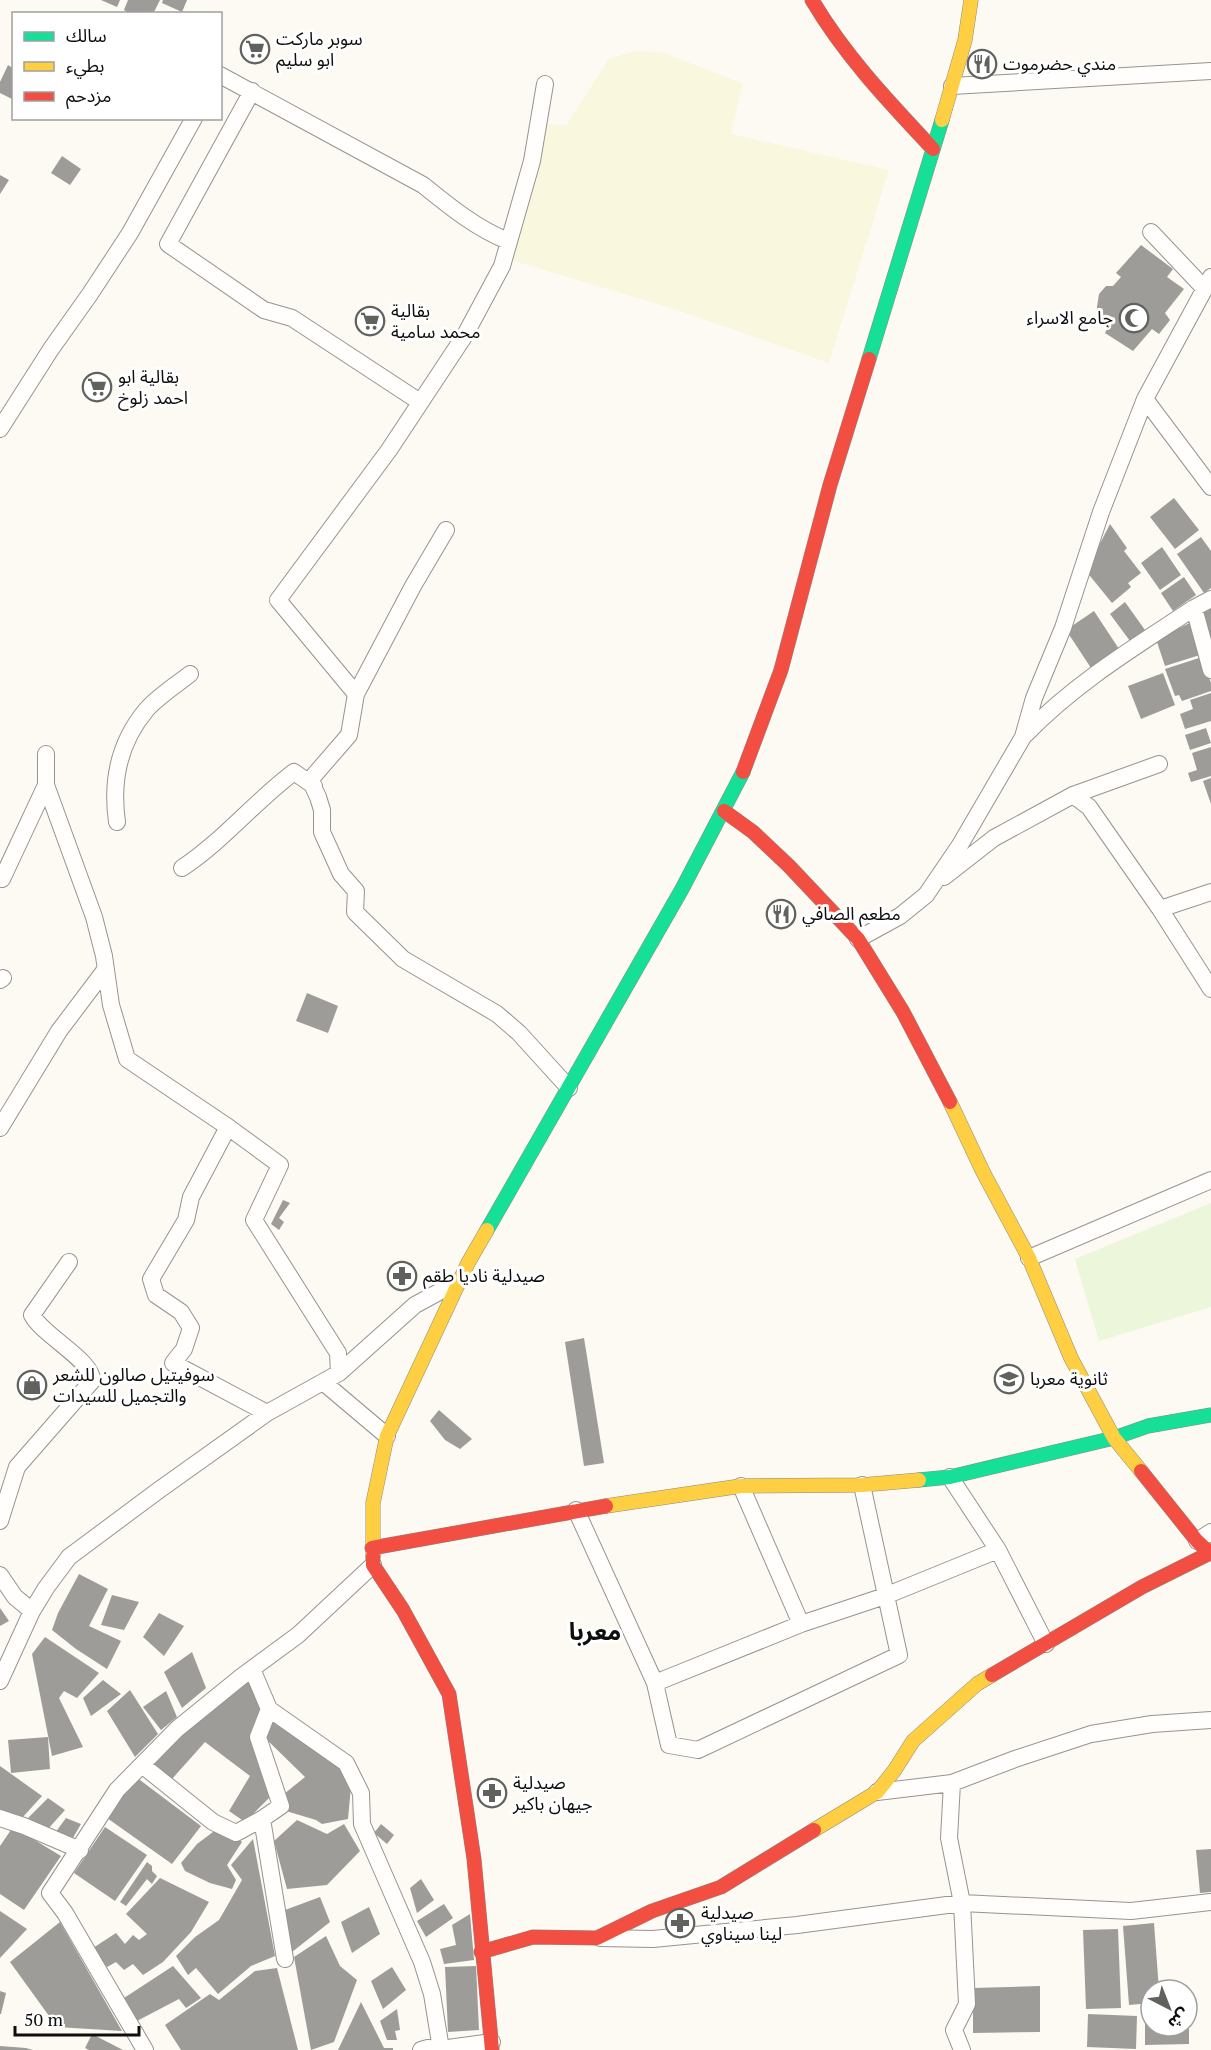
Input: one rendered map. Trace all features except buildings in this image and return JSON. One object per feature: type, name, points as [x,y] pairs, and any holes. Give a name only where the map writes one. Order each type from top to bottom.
[{"type":"main road","points":[[812,0],[833,35],[851,58],[933,149]]},
{"type":"main road","points":[[492,2046],[481,1952],[474,1859],[449,1694],[403,1610],[374,1565],[373,1503],[387,1436],[459,1281],[665,919],[745,768],[781,670],[830,485],[952,86],[971,0]]},
{"type":"main road","points":[[481,1952],[533,1937],[597,1938],[652,1911],[721,1887],[877,1792],[913,1741],[977,1684],[1142,1587],[1211,1554],[1204,1537],[1114,1438],[1071,1358],[1029,1258],[983,1172],[940,1082],[903,1012],[858,939],[789,866],[753,832],[723,811]]},
{"type":"main road","points":[[372,1548],[576,1510],[741,1486],[862,1485],[950,1477],[1114,1438],[1148,1426],[1211,1415]]},
{"type":"street","points":[[952,86],[1211,71]]},
{"type":"street","points":[[222,76],[423,185],[451,208],[508,241]]},
{"type":"street","points":[[356,694],[278,600],[389,450],[465,335],[502,266],[532,161],[545,84]]},
{"type":"street","points":[[252,91],[168,244],[264,310],[292,318],[420,402]]},
{"type":"street","points":[[0,429],[130,233],[193,120]]},
{"type":"street","points":[[858,939],[900,916],[926,895],[960,845],[1023,736],[1034,698],[1063,628],[1101,513],[1145,399],[1208,283],[1151,232]]},
{"type":"street","points":[[1145,399],[1211,487]]},
{"type":"street","points":[[446,530],[413,586],[356,694],[349,735],[310,780],[322,810],[322,832],[341,874],[356,891],[355,912],[403,959],[497,1014],[519,1033],[569,1088]]},
{"type":"street","points":[[1023,736],[1089,678],[1211,599]]},
{"type":"street","points":[[1194,608],[1211,670]]},
{"type":"street","points":[[117,822],[114,796],[122,747],[147,709],[190,674]]},
{"type":"street","points":[[46,754],[46,785],[94,917],[104,956],[111,1005],[127,1059],[228,1126],[280,1165],[254,1221],[338,1353],[339,1373]]},
{"type":"street","points":[[933,885],[994,838],[1073,795],[1159,764]]},
{"type":"street","points":[[182,868],[229,831],[272,788],[294,772],[314,786]]},
{"type":"street","points":[[2,879],[46,785]]},
{"type":"street","points":[[1073,795],[1089,807],[1160,909],[1211,989]]},
{"type":"street","points":[[1160,909],[1211,892]]},
{"type":"street","points":[[0,1128],[59,1031],[105,970]]},
{"type":"street","points":[[228,1126],[191,1197],[186,1220],[151,1279],[156,1295],[181,1312],[191,1328],[184,1349],[173,1363],[267,1413]]},
{"type":"street","points":[[1029,1258],[1211,1180]]},
{"type":"street","points":[[0,1521],[17,1467],[92,1382],[92,1375],[88,1368],[57,1342],[32,1315],[69,1262]]},
{"type":"street","points":[[0,1681],[32,1611],[69,1557],[267,1413],[339,1373],[415,1305],[459,1281]]},
{"type":"street","points":[[323,1382],[387,1436]]},
{"type":"street","points":[[950,1477],[998,1550],[1046,1644]]},
{"type":"street","points":[[576,1510],[655,1683],[669,1745],[698,1750],[899,1655],[862,1485]]},
{"type":"street","points":[[741,1486],[801,1624]]},
{"type":"street","points":[[655,1683],[801,1624],[885,1596],[998,1550]]},
{"type":"street","points":[[145,2050],[65,1913],[50,1893],[117,1790],[177,1729],[298,1635],[374,1565]]},
{"type":"street","points":[[0,1575],[15,1597],[32,1611]]},
{"type":"street","points":[[252,1669],[270,1709],[346,1763],[361,1793],[362,1824],[422,1962],[432,1994],[441,2049]]},
{"type":"street","points":[[142,1765],[213,1821],[236,1833],[281,1806],[258,1737],[270,1709]]},
{"type":"street","points":[[877,1792],[952,1783],[1091,1734],[1152,1724],[1211,1720]]},
{"type":"street","points":[[952,1783],[949,1838],[962,1903],[967,2004],[954,2030],[962,2050]]},
{"type":"street","points":[[0,1818],[80,1850]]},
{"type":"street","points":[[262,1819],[285,1959]]},
{"type":"street","points":[[597,1938],[653,1939],[797,1925],[962,1903],[1131,1911],[1211,1902]]},
{"type":"street","points":[[421,2050],[492,2046]]},
{"type":"green space","points":[[635,51],[662,52],[743,84],[731,134],[889,170],[829,363],[677,310],[508,259],[547,124],[566,125],[609,59]]},
{"type":"green space","points":[[1211,1203],[1211,1307],[1099,1341],[1075,1259]]},
{"type":"traffic: fast","points":[[869,359],[942,120]]},
{"type":"traffic: fast","points":[[487,1230],[682,889],[743,772]]},
{"type":"traffic: fast","points":[[919,1480],[950,1477],[1114,1438],[1148,1426],[1211,1415]]},
{"type":"traffic: slow","points":[[942,120],[965,40],[971,0]]},
{"type":"traffic: slow","points":[[950,1102],[983,1172],[1029,1258],[1071,1358],[1114,1438],[1141,1471]]},
{"type":"traffic: slow","points":[[373,1556],[373,1503],[387,1436],[468,1263],[487,1230]]},
{"type":"traffic: slow","points":[[606,1506],[741,1486],[862,1485],[919,1480]]},
{"type":"traffic: slow","points":[[814,1830],[877,1792],[913,1741],[977,1684],[992,1675]]},
{"type":"traffic: jam","points":[[812,0],[853,59],[933,149]]},
{"type":"traffic: jam","points":[[743,772],[781,670],[830,485],[869,359]]},
{"type":"traffic: jam","points":[[724,811],[753,832],[789,866],[858,939],[903,1012],[950,1102]]},
{"type":"traffic: jam","points":[[1141,1471],[1197,1541],[1211,1554]]},
{"type":"traffic: jam","points":[[372,1548],[606,1506]]},
{"type":"traffic: jam","points":[[992,1675],[1142,1587],[1210,1553]]},
{"type":"traffic: jam","points":[[373,1556],[373,1565],[403,1610],[449,1694],[474,1859],[492,2050]]},
{"type":"traffic: jam","points":[[481,1952],[533,1937],[597,1938],[652,1911],[721,1887],[814,1830]]},
{"type":"place","name":"سوبر ماركت ابو سليم","points":[[255,49]]},
{"type":"place","name":"مندي حضرموت","points":[[982,64]]},
{"type":"place","name":"جامع الاسراء","points":[[1134,318]]},
{"type":"place","name":"بقالية محمد سامية","points":[[370,321]]},
{"type":"place","name":"بقالية ابو احمد زلوخ","points":[[97,387]]},
{"type":"place","name":"مطعم الصافي","points":[[781,914]]},
{"type":"place","name":"صيدلية ناديا طقم","points":[[402,1276]]},
{"type":"place","name":"ثانوية معربا","points":[[1009,1379]]},
{"type":"place","name":"سوفيتيل صالون للشعر والتجميل للسيدات","points":[[32,1385]]},
{"type":"place","name":"صيدلية جيهان باكير","points":[[492,1793]]},
{"type":"place","name":"صيدلية لينا سيناوي","points":[[680,1923]]},
{"type":"district","name":"معربا","points":[[595,1632]]}]
